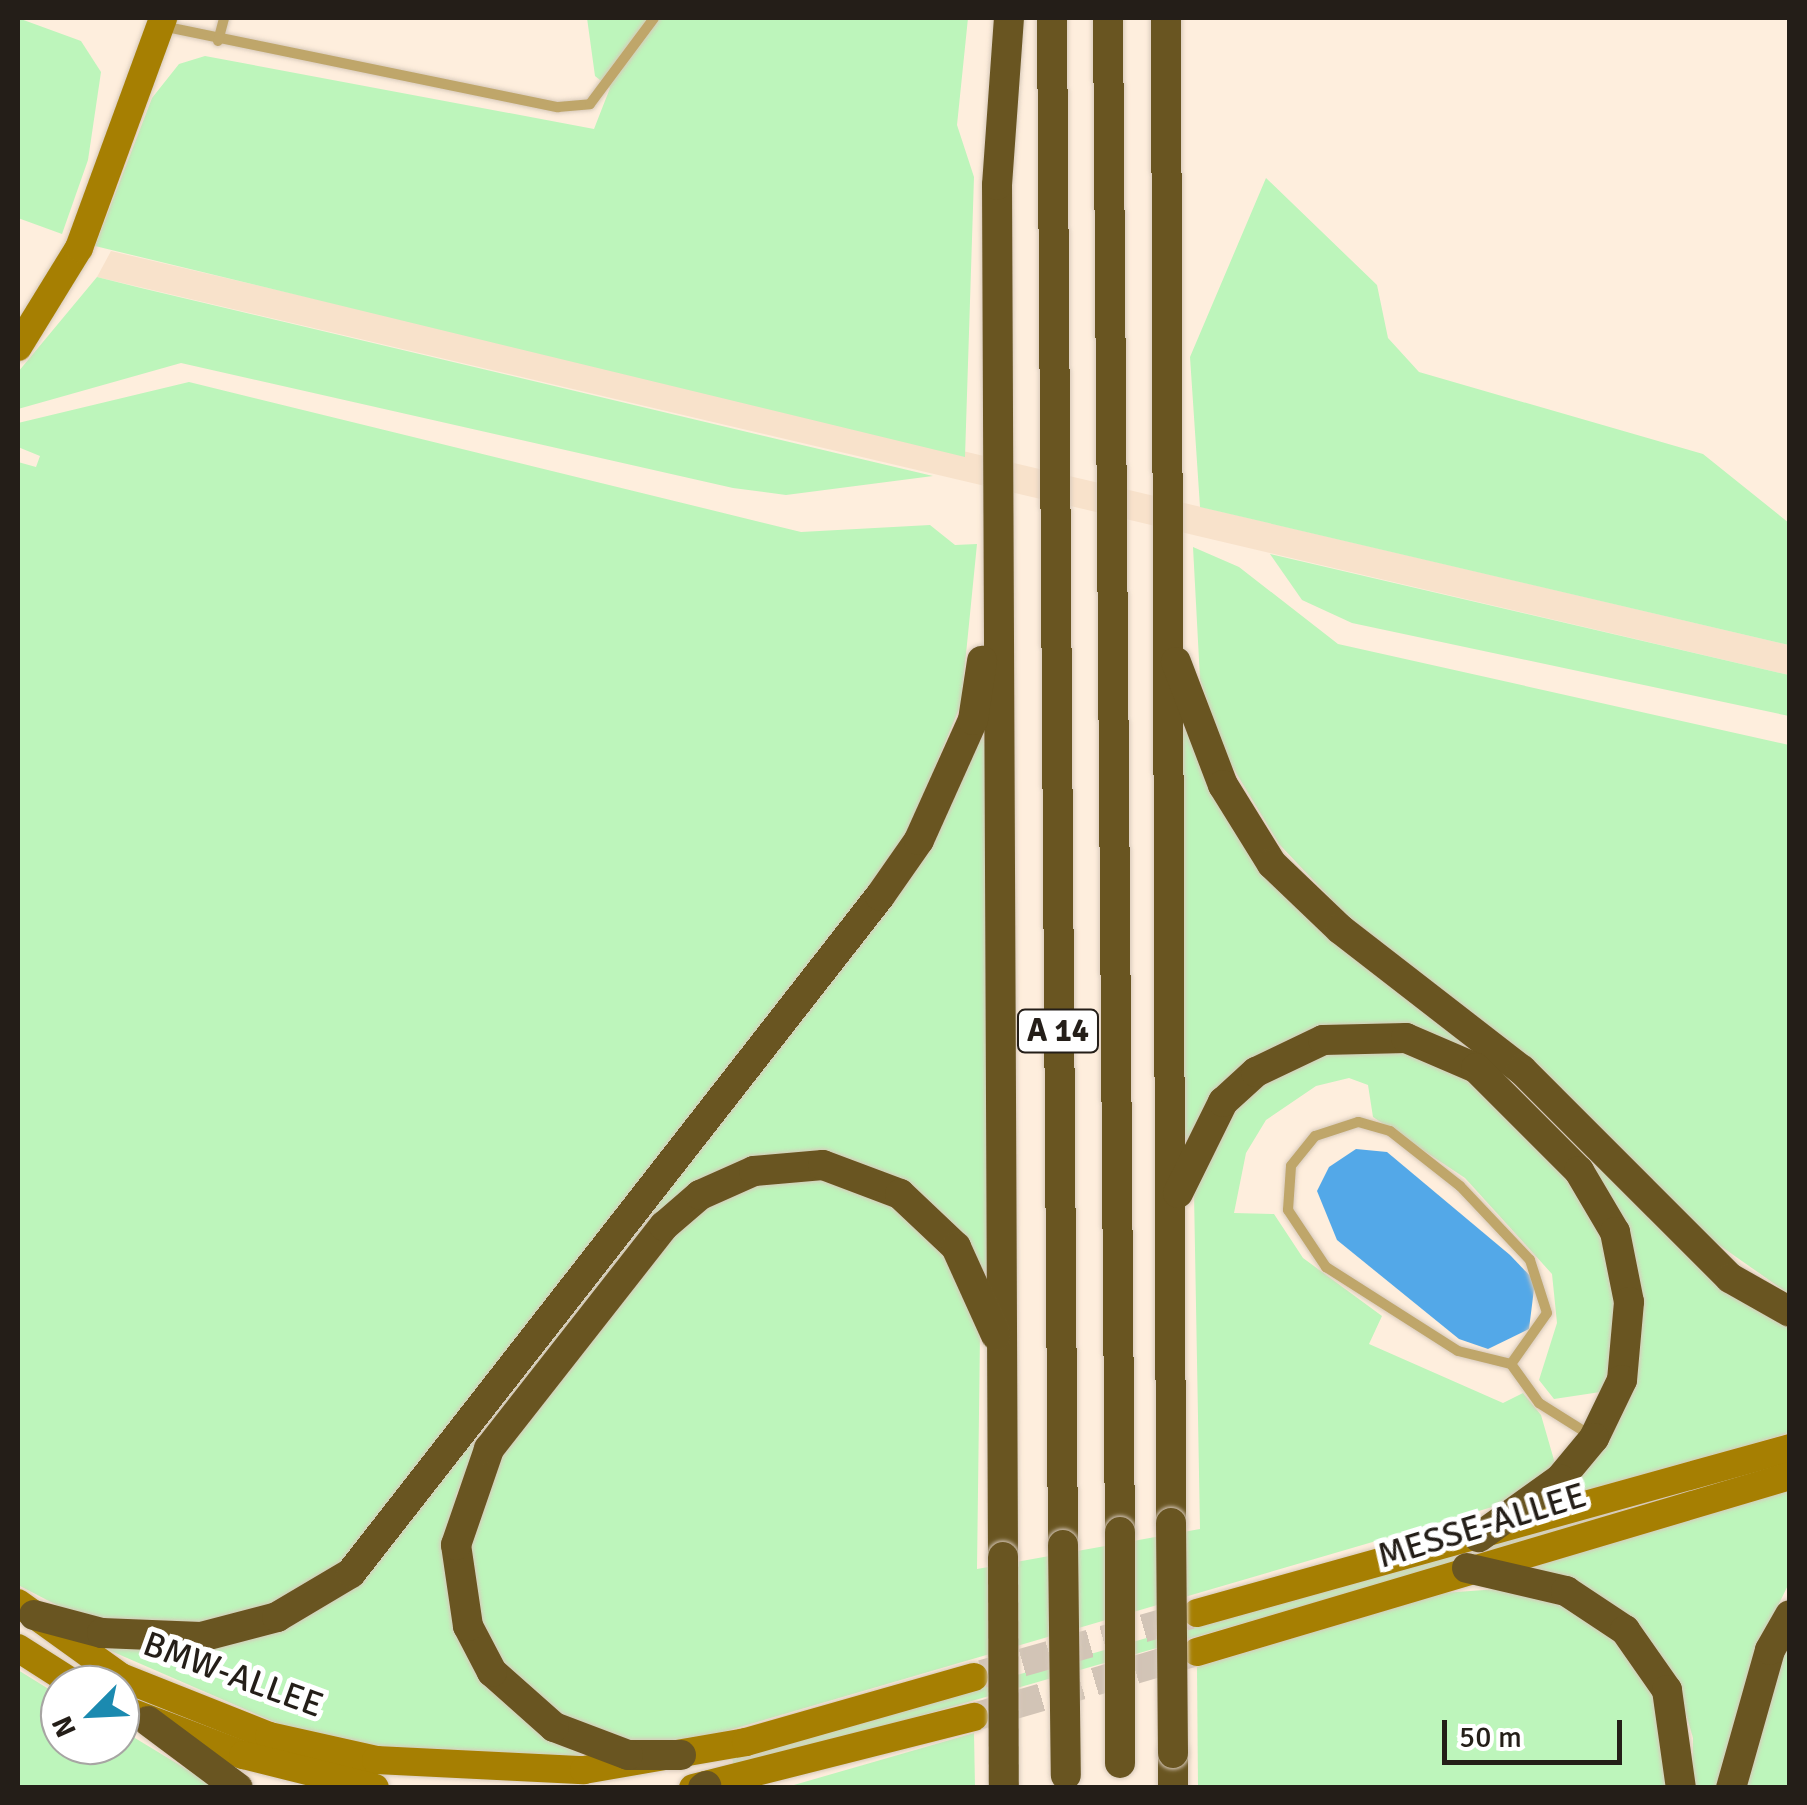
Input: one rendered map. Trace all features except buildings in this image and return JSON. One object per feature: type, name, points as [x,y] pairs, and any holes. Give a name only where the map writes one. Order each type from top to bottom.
[{"type":"highway","points":[[1004,1787],[996,442],[1009,18]]},
{"type":"highway","name":"A 14","points":[[1052,18],[1066,1781]]},
{"type":"highway","name":"A 14","points":[[1108,18],[1121,1775]]},
{"type":"highway","points":[[1166,18],[1169,544],[1165,621],[1173,1788]]},
{"type":"highway","points":[[26,1609],[102,1633],[201,1637],[277,1617],[351,1574],[918,840],[972,720],[996,579]]},
{"type":"highway","points":[[1165,621],[1202,738],[1272,864],[1340,930],[1522,1070],[1730,1278],[1790,1312]]},
{"type":"highway","points":[[1169,1230],[1195,1145],[1256,1072],[1323,1040],[1406,1038],[1476,1068],[1579,1171],[1615,1232],[1628,1340],[1622,1380],[1594,1438],[1527,1509],[1479,1537]]},
{"type":"highway","points":[[681,1756],[628,1755],[554,1727],[492,1672],[468,1626],[456,1545],[489,1449],[664,1226],[700,1195],[754,1171],[822,1166],[861,1176],[900,1194],[956,1246],[1002,1349]]},
{"type":"highway","points":[[1467,1568],[1566,1592],[1625,1630],[1667,1690],[1681,1788]]},
{"type":"highway","points":[[1731,1788],[1770,1650],[1790,1615]]},
{"type":"highway","points":[[148,1721],[238,1788]]},
{"type":"main road","points":[[18,347],[46,309],[104,187],[161,21]]},
{"type":"main road","name":"MESSE-ALLEE","points":[[1197,1613],[1790,1448]]},
{"type":"main road","name":"MESSE-ALLEE","points":[[1197,1652],[1467,1568],[1790,1476]]},
{"type":"main road","name":"BMW-ALLEE","points":[[26,1609],[121,1676],[269,1736],[376,1760],[584,1770],[681,1756]]},
{"type":"main road","points":[[18,1648],[45,1665]]},
{"type":"main road","points":[[681,1756],[974,1677]]},
{"type":"main road","name":"BMW-ALLEE","points":[[140,1717],[375,1788]]},
{"type":"main road","points":[[701,1787],[974,1717]]},
{"type":"lane","points":[[218,42],[224,18]]},
{"type":"lane","points":[[161,21],[218,42],[558,106],[590,104],[654,18]]},
{"type":"lane","points":[[1511,1364],[1547,1313],[1530,1260],[1460,1186],[1390,1131],[1358,1122],[1315,1136],[1291,1166],[1288,1210],[1326,1267],[1458,1351],[1511,1364],[1539,1404],[1594,1438]]},
{"type":"shaded area","points":[[111,251],[1789,645],[1789,675],[97,277]]},
{"type":"green space","points":[[18,18],[81,41],[101,72],[88,160],[62,234],[18,218]]},
{"type":"green space","points":[[587,18],[968,18],[957,125],[974,177],[965,457],[95,246],[152,98],[179,64],[205,56],[594,129],[610,88],[595,76]]},
{"type":"green space","points":[[1266,178],[1377,285],[1388,338],[1419,372],[1703,454],[1789,523],[1789,645],[1200,507],[1190,357]]},
{"type":"green space","points":[[97,277],[933,476],[786,495],[733,488],[181,363],[18,409],[18,372]]},
{"type":"green space","points":[[189,382],[801,532],[930,525],[955,545],[977,544],[961,704],[906,838],[369,1541],[294,1600],[175,1630],[74,1614],[18,1585],[18,462],[36,467],[40,456],[18,447],[18,423]]},
{"type":"green space","points":[[1193,547],[1239,567],[1338,644],[1789,745],[1789,1294],[1692,1226],[1540,1066],[1346,915],[1279,844],[1224,753],[1200,679]]},
{"type":"green space","points":[[1270,554],[1789,675],[1789,716],[1352,623],[1302,600]]},
{"type":"green space","points":[[1178,714],[1226,810],[1789,1323],[1789,1433],[1549,1505],[1584,1468],[1638,1274],[1488,1065],[1322,1032],[1183,1143]]},
{"type":"green space","points":[[985,720],[988,1287],[885,1173],[719,1174],[481,1442],[456,1495],[453,1611],[587,1761],[365,1746],[288,1728],[88,1641],[322,1606],[844,961]]},
{"type":"green space","points":[[1383,1046],[1455,1066],[1582,1190],[1616,1275],[1607,1391],[1554,1399],[1539,1380],[1557,1323],[1552,1274],[1465,1178],[1373,1117],[1368,1085],[1349,1078],[1316,1086],[1266,1120],[1246,1153],[1234,1213],[1274,1214],[1303,1258],[1382,1316],[1369,1344],[1503,1403],[1523,1393],[1541,1415],[1556,1467],[1506,1503],[685,1743],[624,1742],[568,1723],[502,1667],[476,1618],[467,1545],[488,1470],[688,1216],[750,1184],[816,1176],[883,1196],[944,1249],[980,1335],[977,1569],[1200,1529],[1194,1193],[1222,1124],[1253,1090],[1313,1055]]},
{"type":"green space","points":[[1789,1455],[1789,1467],[734,1769],[732,1756]]},
{"type":"green space","points":[[1789,1485],[1789,1583],[1763,1637],[1720,1787],[1692,1787],[1693,1738],[1677,1684],[1532,1571],[1532,1561]]},
{"type":"green space","points":[[1498,1589],[1567,1603],[1619,1639],[1652,1683],[1673,1787],[1198,1787],[1197,1667],[1443,1593]]},
{"type":"green space","points":[[1789,1636],[1789,1787],[1743,1788]]},
{"type":"green space","points":[[18,1670],[40,1684],[40,1765],[140,1765],[140,1741],[216,1787],[18,1787]]},
{"type":"green space","points":[[974,1733],[975,1787],[787,1787]]},
{"type":"water","points":[[1356,1149],[1387,1152],[1510,1255],[1535,1281],[1529,1329],[1488,1349],[1459,1339],[1337,1240],[1317,1191],[1329,1167]]},
{"type":"tunnel","points":[[982,1674],[1191,1615]]},
{"type":"tunnel","points":[[974,1717],[1193,1653]]}]
